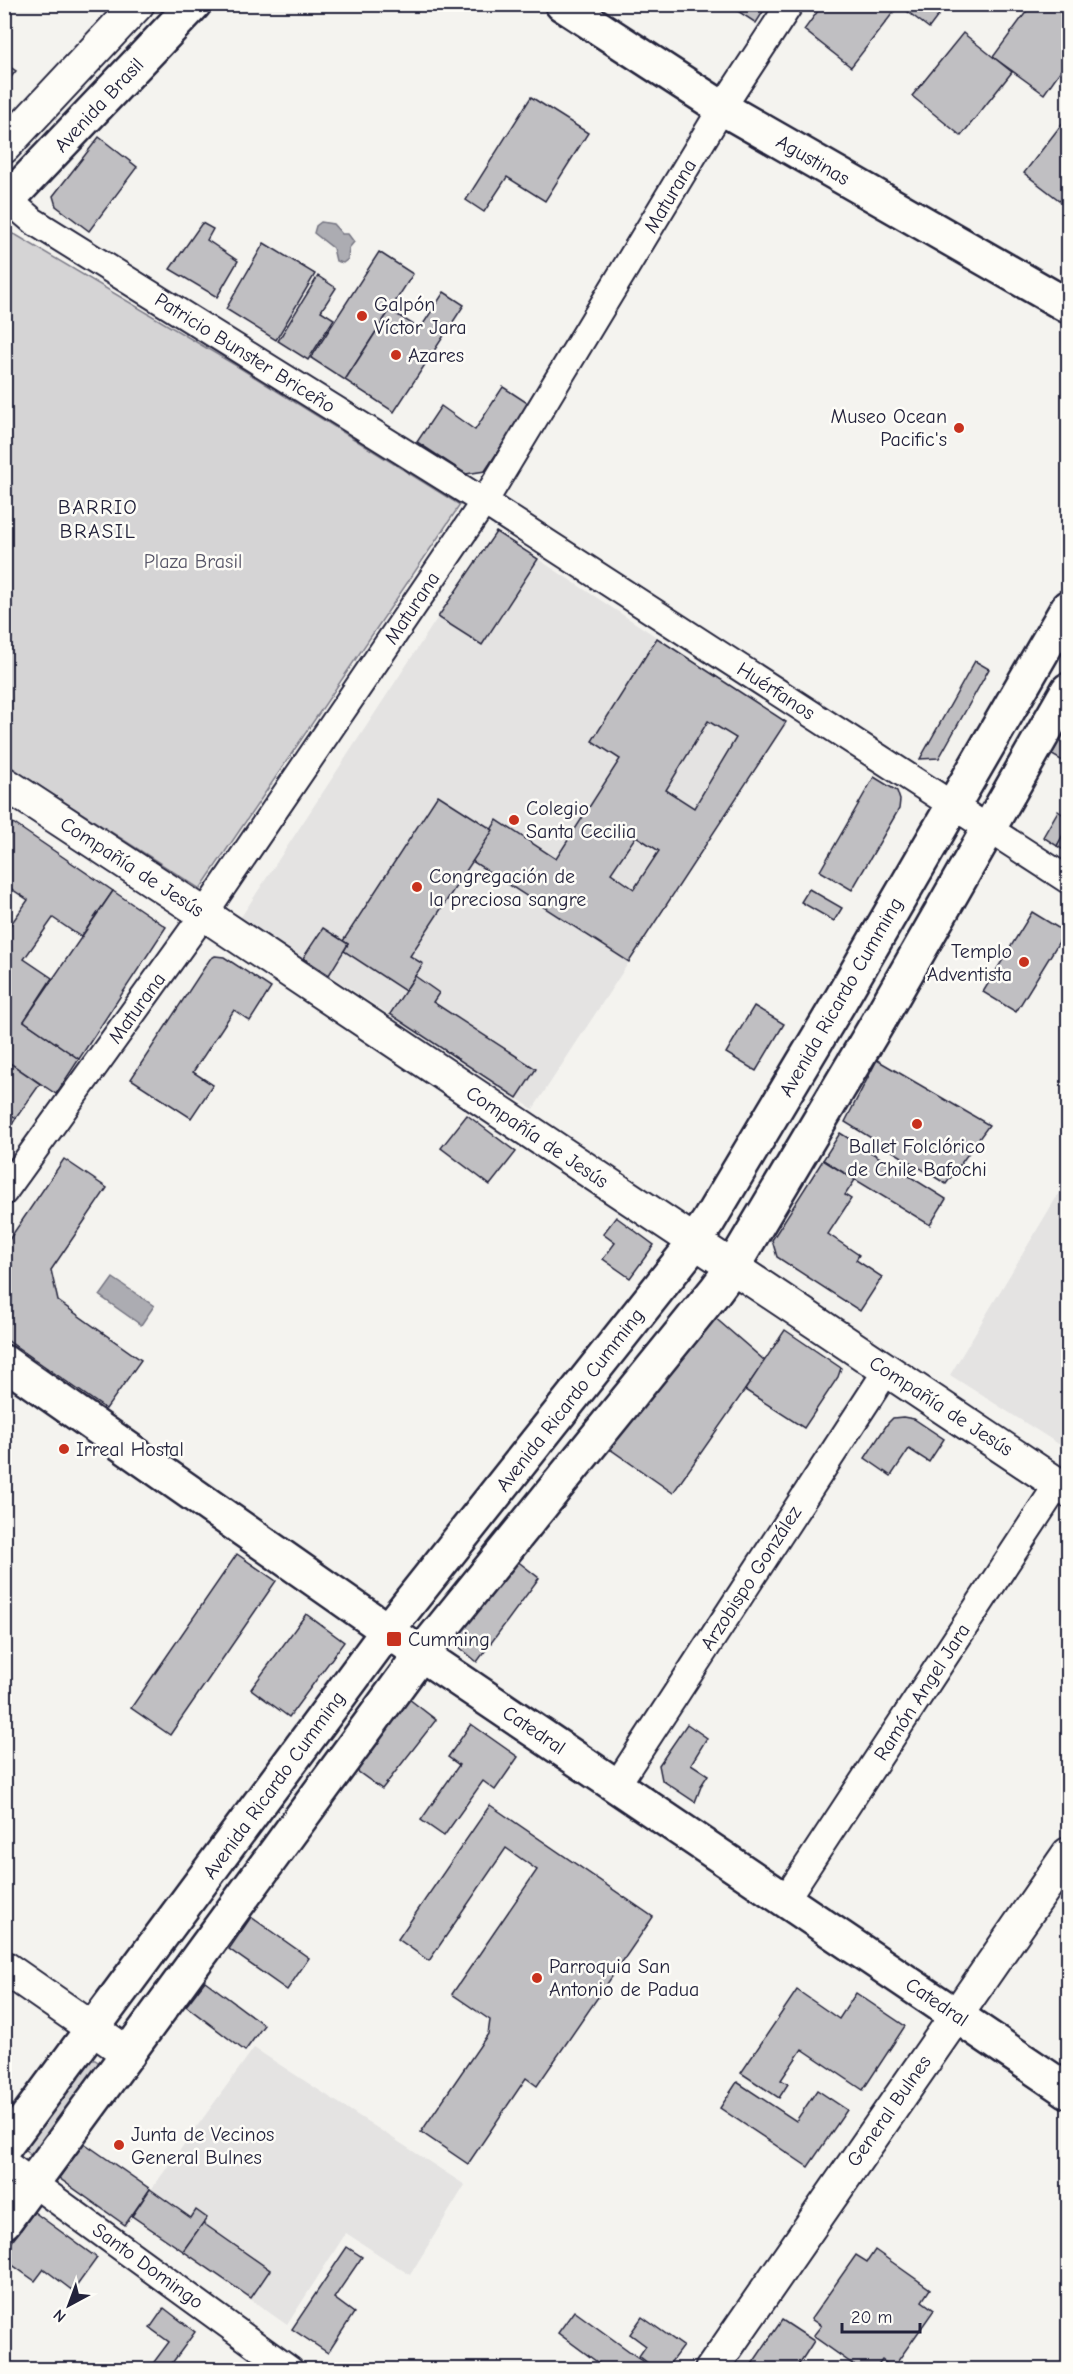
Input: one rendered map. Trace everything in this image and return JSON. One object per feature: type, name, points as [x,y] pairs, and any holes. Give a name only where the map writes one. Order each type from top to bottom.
[{"type":"main road","name":"Avenida Brasil","points":[[6,200],[194,4]]},
{"type":"main road","name":"Agustinas","points":[[562,4],[722,108],[1068,306]]},
{"type":"main road","name":"Avenida Ricardo Cumming","points":[[4,2148],[388,1631],[708,1222],[840,1001],[1068,607]]},
{"type":"main road","name":"Avenida Ricardo Cumming","points":[[4,2222],[421,1654],[732,1268],[990,830],[1068,690]]},
{"type":"main road","points":[[840,1001],[877,1024]]},
{"type":"main road","name":"Catedral","points":[[4,1362],[421,1654],[1068,2091]]},
{"type":"street","name":"Avenida Brasil","points":[[4,147],[138,4]]},
{"type":"street","name":"Maturana","points":[[4,1192],[204,914],[484,502],[722,108],[790,4]]},
{"type":"street","name":"Patricio Bunster Briceño","points":[[6,200],[33,221],[484,502]]},
{"type":"street","name":"Huérfanos","points":[[484,502],[1068,880]]},
{"type":"street","name":"Compañía de Jesús","points":[[4,783],[1063,1487]]},
{"type":"street","name":"Arzobispo González","points":[[616,1786],[887,1370]]},
{"type":"street","name":"Ramón Angel Jara","points":[[785,1900],[1063,1487]]},
{"type":"street","name":"General Bulnes","points":[[711,2370],[1068,1854]]},
{"type":"street","points":[[4,1967],[129,2054]]},
{"type":"street","name":"Santo Domingo","points":[[4,2162],[290,2370]]},
{"type":"shaded area","points":[[321,222],[333,224],[342,234],[348,234],[354,242],[349,248],[348,259],[343,263],[336,261],[333,248],[314,233],[316,226]]},
{"type":"shaded area","name":"Colegio Santa Cecilia","points":[[538,559],[786,722],[533,1109],[241,917],[438,617],[482,645]]},
{"type":"shaded area","points":[[1068,1178],[1068,1450],[950,1375]]},
{"type":"shaded area","points":[[113,1278],[154,1306],[141,1325],[100,1296]]},
{"type":"shaded area","points":[[254,2048],[465,2185],[410,2275],[346,2233],[287,2325],[132,2216]]},
{"type":"green space","name":"Plaza Brasil","points":[[8,233],[16,235],[240,368],[460,505],[200,889],[5,764],[4,235]]},
{"type":"green space","points":[[87,2060],[95,2060],[101,2064],[39,2157],[29,2154],[23,2146]]},
{"type":"building","points":[[727,4],[768,4],[756,23]]},
{"type":"building","points":[[823,4],[947,4],[929,28],[899,5],[851,67],[804,30]]},
{"type":"building","points":[[1032,4],[1068,4],[1068,60],[1044,94],[993,57]]},
{"type":"building","points":[[963,33],[1012,72],[961,136],[912,96]]},
{"type":"building","points":[[4,63],[16,71],[4,86]]},
{"type":"building","points":[[531,97],[588,133],[545,201],[507,177],[484,212],[466,200]]},
{"type":"building","points":[[1068,116],[1068,207],[1024,173]]},
{"type":"building","points":[[99,137],[137,167],[89,231],[56,206],[53,196]]},
{"type":"building","points":[[202,223],[213,229],[207,240],[238,261],[217,297],[170,269]]},
{"type":"building","points":[[264,243],[315,274],[276,340],[226,309]]},
{"type":"building","name":"Galpón Víctor Jara","points":[[379,252],[413,274],[345,380],[311,358]]},
{"type":"building","points":[[318,276],[336,288],[321,311],[334,319],[308,360],[278,341]]},
{"type":"building","name":"Azares","points":[[444,292],[464,305],[394,412],[345,380],[390,310],[420,329]]},
{"type":"building","points":[[503,387],[529,404],[485,471],[466,474],[417,442],[441,406],[475,430]]},
{"type":"building","points":[[496,532],[538,559],[482,645],[438,617]]},
{"type":"building","points":[[657,638],[786,722],[629,962],[472,861],[497,820],[556,859],[620,759],[592,741]],"holes":[[[708,721],[736,738],[694,808],[666,790]],[[636,836],[659,851],[634,889],[611,873]]]},
{"type":"building","points":[[975,661],[989,669],[939,758],[920,759]]},
{"type":"building","points":[[1068,716],[1068,764],[1047,752]]},
{"type":"building","points":[[874,777],[897,791],[900,800],[899,809],[852,890],[820,871]]},
{"type":"building","name":"Congregación de la preciosa sangre","points":[[438,795],[493,830],[410,956],[423,964],[405,991],[344,951],[348,944],[343,941]]},
{"type":"building","points":[[1058,811],[1068,818],[1068,826],[1057,846],[1043,837]]},
{"type":"building","points":[[13,823],[113,891],[81,937],[53,918],[24,959],[52,978],[24,1021],[79,1059],[56,1094],[4,1059],[4,934],[28,900],[4,884],[4,837]]},
{"type":"building","points":[[1068,826],[1068,853],[1057,846]]},
{"type":"building","points":[[809,889],[842,908],[834,921],[801,902]]},
{"type":"building","points":[[113,891],[166,927],[79,1059],[24,1021]]},
{"type":"building","name":"Templo Adventista","points":[[1032,912],[1065,932],[1016,1012],[983,992]]},
{"type":"building","points":[[323,928],[348,944],[329,975],[303,958]]},
{"type":"building","points":[[215,956],[224,957],[271,988],[250,1021],[234,1010],[193,1072],[213,1085],[191,1118],[131,1079],[210,959]]},
{"type":"building","points":[[415,976],[439,993],[433,1002],[536,1069],[517,1098],[390,1014]]},
{"type":"building","points":[[754,1006],[784,1024],[756,1071],[726,1053]]},
{"type":"building","points":[[4,1059],[40,1084],[16,1118],[4,1110]]},
{"type":"building","name":"Ballet Folclórico de Chile Bafochi","points":[[877,1060],[989,1125],[946,1184],[845,1122]]},
{"type":"building","points":[[4,1110],[16,1118],[4,1138]]},
{"type":"building","points":[[467,1115],[516,1152],[490,1185],[441,1148]]},
{"type":"building","points":[[840,1133],[946,1199],[930,1225],[823,1160]]},
{"type":"building","points":[[64,1159],[107,1188],[51,1270],[58,1301],[141,1360],[106,1409],[4,1338],[4,1247]]},
{"type":"building","points":[[823,1160],[855,1180],[845,1195],[851,1199],[828,1234],[859,1255],[856,1260],[882,1277],[860,1311],[777,1257],[772,1240]]},
{"type":"building","points":[[616,1217],[654,1245],[630,1278],[603,1259],[615,1243],[603,1234]]},
{"type":"building","points":[[713,1316],[765,1361],[673,1493],[610,1449]]},
{"type":"building","points":[[785,1330],[841,1368],[838,1377],[804,1428],[745,1390]]},
{"type":"building","points":[[893,1418],[914,1419],[944,1439],[929,1462],[909,1449],[891,1476],[865,1458],[888,1423]]},
{"type":"building","points":[[237,1554],[276,1581],[170,1735],[131,1708]]},
{"type":"building","points":[[516,1560],[539,1578],[477,1662],[451,1640]]},
{"type":"building","points":[[306,1614],[344,1642],[289,1717],[251,1689]]},
{"type":"building","points":[[409,1699],[436,1720],[382,1789],[357,1771]]},
{"type":"building","points":[[471,1724],[518,1757],[495,1790],[483,1781],[444,1836],[421,1820],[459,1765],[448,1757]]},
{"type":"building","points":[[687,1724],[707,1738],[691,1764],[708,1775],[695,1802],[662,1780],[659,1765]]},
{"type":"building","name":"Parroquia San Antonio de Padua","points":[[490,1805],[653,1917],[537,2086],[526,2078],[468,2164],[421,2132],[488,2034],[490,2020],[452,1994],[537,1870],[506,1848],[429,1961],[398,1939]]},
{"type":"building","points":[[251,1917],[309,1958],[287,1990],[229,1949]]},
{"type":"building","points":[[205,1981],[264,2025],[245,2051],[186,2006]]},
{"type":"building","points":[[797,1990],[839,2019],[856,1993],[905,2026],[863,2090],[802,2049],[781,2080],[788,2084],[779,2098],[741,2073]]},
{"type":"building","points":[[737,2082],[796,2121],[817,2090],[847,2110],[808,2167],[720,2108]]},
{"type":"building","points":[[84,2143],[150,2189],[125,2225],[59,2178]]},
{"type":"building","points":[[150,2189],[191,2218],[196,2210],[207,2218],[183,2251],[132,2216]]},
{"type":"building","points":[[34,2212],[97,2258],[73,2291],[44,2269],[35,2281],[4,2259],[4,2252]]},
{"type":"building","points":[[203,2223],[270,2270],[251,2298],[183,2251]]},
{"type":"building","points":[[347,2247],[362,2257],[334,2298],[354,2313],[328,2353],[292,2329]]},
{"type":"building","points":[[875,2250],[930,2289],[922,2301],[934,2310],[893,2368],[882,2360],[875,2370],[861,2370],[813,2336],[821,2326],[811,2319],[856,2255],[867,2262]]},
{"type":"building","points":[[164,2308],[195,2332],[167,2370],[148,2370],[169,2342],[150,2328]]},
{"type":"building","points":[[574,2311],[655,2370],[608,2370],[558,2333]]},
{"type":"building","points":[[642,2317],[683,2346],[665,2370],[657,2370],[639,2356],[646,2346],[630,2334]]},
{"type":"building","points":[[782,2320],[814,2341],[795,2370],[748,2370]]},
{"type":"place","name":"Galpón Víctor Jara","points":[[362,316]]},
{"type":"place","name":"Azares","points":[[396,355]]},
{"type":"place","name":"Museo Ocean Pacific's","points":[[959,428]]},
{"type":"place","name":"Colegio Santa Cecilia","points":[[514,820]]},
{"type":"place","name":"Congregación de la preciosa sangre","points":[[417,887]]},
{"type":"place","name":"Templo Adventista","points":[[1024,962]]},
{"type":"place","name":"Ballet Folclórico de Chile Bafochi","points":[[917,1124]]},
{"type":"place","name":"Irreal Hostal","points":[[64,1449]]},
{"type":"place","name":"Cumming","points":[[394,1639]]},
{"type":"place","name":"Parroquia San Antonio de Padua","points":[[537,1978]]},
{"type":"place","name":"Junta de Vecinos General Bulnes","points":[[119,2145]]},
{"type":"district","name":"BARRIO BRASIL","points":[[98,519]]}]
